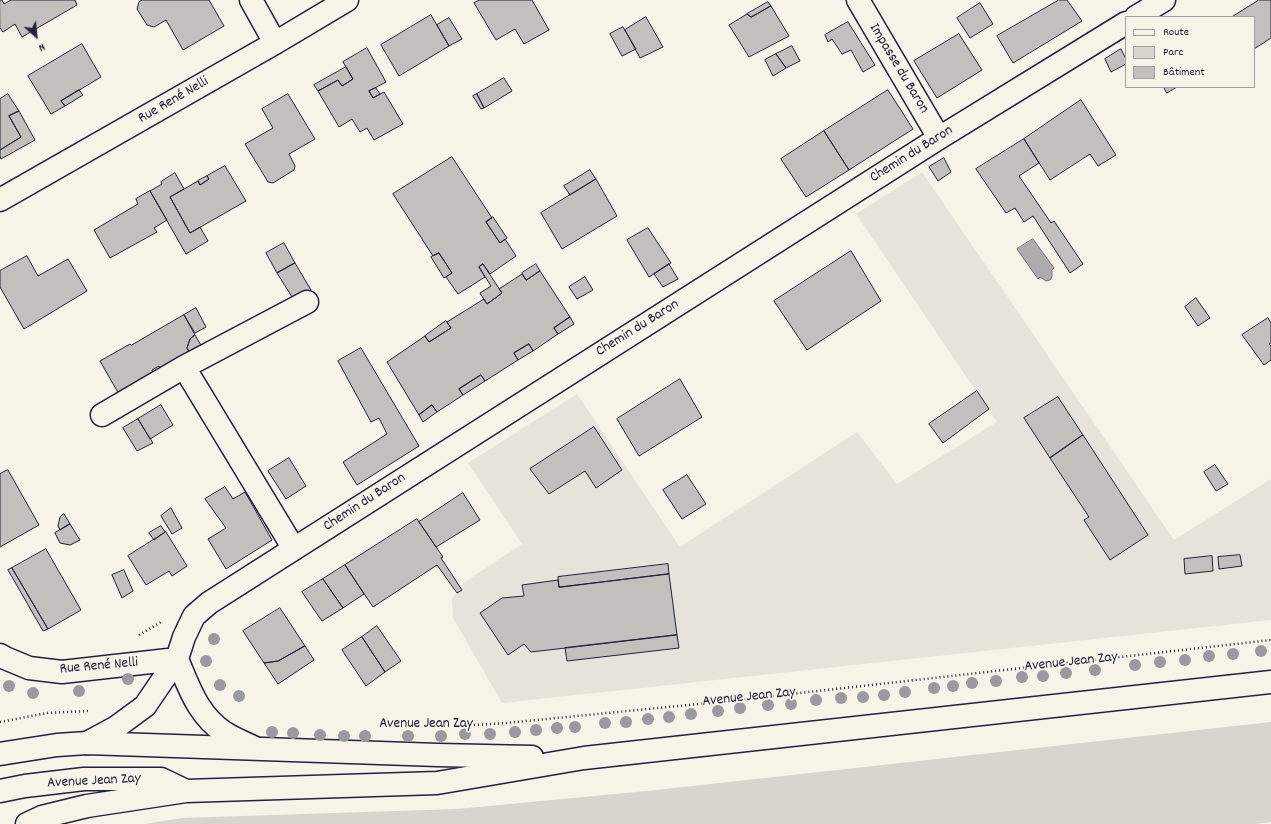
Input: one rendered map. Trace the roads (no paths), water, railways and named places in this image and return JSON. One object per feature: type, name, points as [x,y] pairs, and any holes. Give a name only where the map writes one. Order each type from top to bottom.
[{"type":"street","points":[[251,0],[275,42]]},
{"type":"street","name":"Rue René Nelli","points":[[0,200],[347,0]]},
{"type":"street","name":"Impasse du Baron","points":[[858,0],[939,138]]},
{"type":"street","points":[[1138,16],[1164,0]]},
{"type":"street","name":"Chemin du Baron","points":[[87,743],[115,728],[145,706],[177,660],[184,637],[194,616],[209,603],[939,138],[1125,24]]},
{"type":"street","points":[[102,415],[184,367],[307,302]]},
{"type":"street","points":[[184,367],[294,549]]},
{"type":"street","name":"Rue René Nelli","points":[[0,655],[29,668],[62,672],[177,660]]},
{"type":"street","points":[[177,660],[192,694],[206,718],[225,733],[255,748]]},
{"type":"street","name":"Avenue Jean Zay","points":[[27,824],[42,817],[87,806],[186,791],[438,784],[584,758],[1271,682]]},
{"type":"street","name":"Avenue Jean Zay","points":[[0,754],[87,743],[255,748],[438,756],[584,758]]},
{"type":"street","name":"Avenue Jean Zay","points":[[0,791],[25,786],[84,779],[161,779],[186,791]]}]
